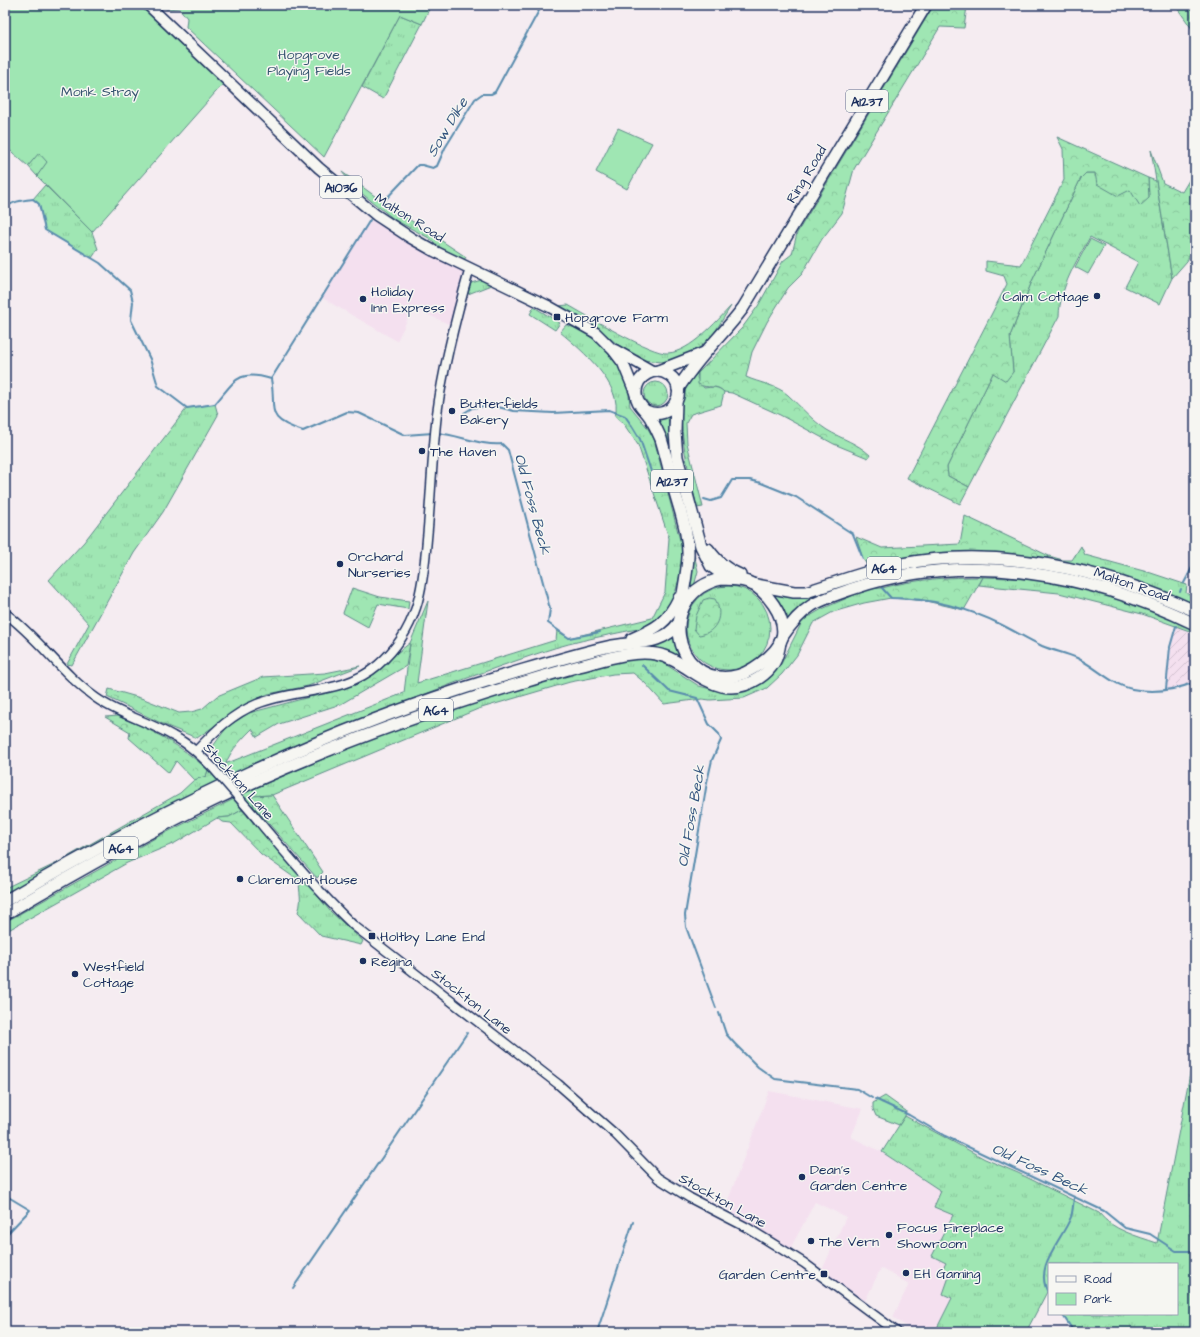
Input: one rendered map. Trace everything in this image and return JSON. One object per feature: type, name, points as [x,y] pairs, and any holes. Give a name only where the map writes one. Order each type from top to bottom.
[{"type":"highway","name":"Ring Road","points":[[678,389],[704,353],[720,337],[744,308],[926,5]]},
{"type":"highway","name":"Ring Road","points":[[655,371],[704,353]]},
{"type":"highway","points":[[655,371],[669,375],[675,381],[678,389],[676,402],[671,409],[663,413],[654,414],[646,411],[639,404],[636,395],[637,385],[642,377],[655,371]]},
{"type":"highway","name":"A1237","points":[[676,402],[675,432],[677,457],[701,546],[711,566],[728,579]]},
{"type":"highway","name":"A1237","points":[[646,411],[661,439],[685,529],[688,556],[679,619]]},
{"type":"highway","name":"A64","points":[[695,523],[708,548],[727,570],[765,587]]},
{"type":"highway","name":"A64","points":[[751,584],[794,592],[806,592],[886,567],[946,559],[983,559],[1059,572]]},
{"type":"highway","name":"A64","points":[[5,914],[109,855],[213,800],[344,743],[411,718],[532,680],[582,666],[639,653],[656,654],[674,660],[710,682],[722,686],[741,685],[752,682],[768,671],[778,656],[781,640],[796,617],[813,605],[875,582],[920,573],[980,570],[1059,572]]},
{"type":"highway","name":"Malton Road","points":[[1059,572],[1130,585],[1195,611]]},
{"type":"highway","name":"Malton Road","points":[[1059,572],[1166,610],[1195,624]]},
{"type":"highway","points":[[728,579],[739,580],[751,584],[762,592],[780,617],[781,640],[764,661],[748,672],[731,677],[714,676],[698,668],[690,660],[680,641],[679,619],[687,601],[698,589],[715,581],[728,579]]},
{"type":"highway","name":"A1237","points":[[621,644],[662,624],[670,615],[682,593]]},
{"type":"highway","name":"A64","points":[[5,901],[102,846],[207,791],[266,764],[361,725],[472,685],[581,653],[621,644],[655,640],[669,633],[679,619]]},
{"type":"main road","name":"Malton Road","points":[[148,5],[300,150],[360,203],[411,238],[550,307],[596,333],[613,350],[627,370],[636,395]]},
{"type":"main road","name":"Malton Road","points":[[613,350],[655,371]]},
{"type":"street","points":[[196,751],[214,733],[243,710],[271,700],[345,684],[376,667],[395,648],[405,634],[413,618],[422,591],[432,498],[436,427],[444,376],[470,268]]},
{"type":"street","name":"Stockton Lane","points":[[5,612],[35,637],[64,668],[96,698],[174,736],[196,751],[213,768],[307,877],[353,925],[563,1088],[615,1134],[658,1178],[690,1198],[746,1227],[798,1260],[897,1332]]},
{"type":"shaded area","points":[[370,220],[466,271],[453,326],[413,308],[397,341],[322,298]]},
{"type":"shaded area","points":[[1176,626],[1195,633],[1195,682],[1182,687],[1166,690],[1170,647]]},
{"type":"shaded area","points":[[769,1091],[863,1109],[851,1137],[882,1152],[941,1191],[953,1215],[932,1256],[946,1263],[950,1274],[952,1298],[935,1332],[914,1332],[893,1317],[909,1284],[881,1268],[865,1301],[822,1270],[846,1217],[815,1202],[790,1249],[725,1208]]},
{"type":"green space","name":"Monk Stray","points":[[5,5],[140,5],[223,84],[92,232],[37,176],[47,162],[39,153],[28,166],[5,146]]},
{"type":"green space","name":"Hopgrove Playing Fields","points":[[162,5],[431,5],[422,24],[400,15],[324,157],[186,27],[187,18],[179,8],[166,9]]},
{"type":"green space","points":[[934,5],[1147,5],[1147,7],[967,6],[964,28],[940,27],[854,169],[842,213],[822,239],[802,274],[788,288],[767,322],[752,352],[746,377],[773,386],[784,392],[827,430],[855,444],[865,451],[870,455],[868,458],[834,444],[780,415],[732,393],[724,392],[715,387],[705,387],[698,384],[698,373],[742,328],[758,306],[783,261],[792,254],[797,233]]},
{"type":"green space","points":[[1175,5],[1190,5],[1195,11],[1195,33]]},
{"type":"green space","points":[[400,15],[422,24],[383,99],[362,87]]},
{"type":"green space","points":[[618,128],[652,143],[627,189],[596,172]]},
{"type":"green space","points":[[1057,137],[1148,178],[1149,198],[1140,206],[1130,190],[1118,196],[1097,184],[1095,173],[1086,173],[1081,178],[1032,281],[1010,336],[1013,372],[1006,381],[993,373],[947,467],[948,476],[969,487],[960,504],[907,478],[1007,284],[1004,276],[986,271],[986,261],[1021,265],[1064,180],[1063,149]]},
{"type":"green space","points":[[1151,150],[1163,183],[1182,192],[1195,170],[1195,244],[1187,261],[1172,278]]},
{"type":"green space","points":[[39,152],[48,162],[37,176],[28,166]]},
{"type":"green space","points":[[342,172],[383,202],[466,257],[464,260],[441,248],[429,238],[395,220],[355,188]]},
{"type":"green space","points":[[1086,173],[1095,173],[1149,198],[1148,178],[1156,181],[1172,278],[1160,304],[1125,287],[1138,262],[1090,237],[1074,265],[1062,295],[1059,316],[969,487],[948,476],[947,467],[993,373],[1013,372],[1010,336],[1032,281],[1081,178]]},
{"type":"green space","points":[[45,185],[92,232],[98,249],[92,258],[45,230],[39,205],[33,199]]},
{"type":"green space","points":[[1090,239],[1104,246],[1088,274],[1075,267]]},
{"type":"green space","points":[[482,280],[491,285],[468,294],[471,283]]},
{"type":"green space","points":[[568,305],[648,348],[668,353],[676,351],[694,342],[731,306],[713,335],[694,353],[662,362],[643,360],[625,351],[604,333],[558,306]]},
{"type":"green space","points":[[534,307],[560,323],[555,330],[530,314]]},
{"type":"green space","points":[[566,325],[581,330],[596,341],[616,362],[628,385],[630,406],[647,427],[654,439],[682,548],[679,581],[676,591],[666,611],[651,626],[569,644],[462,680],[227,776],[223,772],[225,764],[404,693],[410,643],[428,601],[417,683],[556,640],[557,631],[569,638],[652,618],[665,592],[669,538],[638,445],[623,423],[615,416],[616,405],[613,393],[599,370],[579,348],[560,332]]},
{"type":"green space","points":[[698,373],[697,378],[704,388],[717,388],[724,392],[721,405],[691,414],[686,423],[687,443],[703,507],[697,508],[686,457],[682,417],[683,399],[688,384]]},
{"type":"green space","points":[[656,382],[665,385],[668,394],[665,403],[656,406],[647,403],[644,394],[647,385]]},
{"type":"green space","points":[[215,404],[218,415],[163,512],[134,553],[72,665],[67,664],[89,624],[49,580],[84,542],[187,408]]},
{"type":"green space","points":[[668,414],[671,454],[656,419]]},
{"type":"green space","points":[[965,516],[1049,556],[1044,560],[908,559],[867,565],[863,559],[856,537],[882,548],[960,544]]},
{"type":"green space","points":[[1081,546],[1085,555],[1151,573],[1187,585],[1186,593],[1195,598],[1195,607],[1159,591],[1140,585],[1044,560],[1049,556],[1063,560],[1072,560]]},
{"type":"green space","points":[[694,554],[698,571],[693,590],[688,589]]},
{"type":"green space","points":[[983,577],[1045,581],[1081,587],[1125,600],[1153,611],[1195,630],[1195,633],[1142,614],[1059,593],[979,585]]},
{"type":"green space","points":[[983,577],[964,610],[926,601],[891,598],[882,588],[907,582],[932,579]]},
{"type":"green space","points":[[728,586],[744,589],[758,598],[767,612],[770,628],[767,644],[758,658],[744,667],[728,670],[712,667],[698,658],[689,644],[686,628],[689,612],[698,598],[712,589]]},
{"type":"green space","points":[[352,588],[380,597],[409,601],[408,609],[378,604],[368,627],[343,613]]},
{"type":"green space","points":[[882,588],[891,598],[864,603],[833,612],[813,623],[797,655],[782,674],[767,688],[744,698],[702,699],[664,704],[645,683],[633,673],[613,674],[570,682],[478,709],[272,795],[252,796],[254,807],[241,794],[404,725],[512,691],[600,666],[640,657],[662,662],[699,686],[722,692],[746,690],[767,680],[781,664],[803,620],[822,609],[868,589]]},
{"type":"green space","points":[[825,593],[792,613],[785,625],[770,594],[784,597],[797,597]]},
{"type":"green space","points":[[709,598],[715,599],[718,605],[719,616],[714,627],[710,631],[699,635],[694,629],[696,616],[703,600]]},
{"type":"green space","points":[[675,634],[692,667],[640,650],[658,644]]},
{"type":"green space","points":[[410,643],[406,666],[341,704],[279,724],[257,737],[252,729],[234,749],[225,765],[223,772],[211,749],[227,727],[249,713],[355,685]]},
{"type":"green space","points":[[360,666],[308,686],[268,694],[248,703],[197,738],[167,726],[107,697],[109,689],[144,699],[179,713],[191,712],[202,709],[217,696],[263,677],[325,673]]},
{"type":"green space","points":[[118,716],[155,733],[176,745],[208,770],[206,776],[194,780],[176,761],[169,773],[129,738],[130,732],[105,717]]},
{"type":"green space","points":[[208,770],[220,783],[5,898],[5,888],[55,864],[180,793],[194,780],[206,776]]},
{"type":"green space","points":[[272,795],[323,872],[317,878],[254,807],[252,796]]},
{"type":"green space","points":[[234,799],[242,810],[229,817],[217,818],[175,843],[127,863],[5,932],[5,922],[157,837]]},
{"type":"green space","points":[[242,810],[301,876],[299,881],[261,854],[231,823],[222,822],[217,818],[229,817]]},
{"type":"green space","points":[[301,876],[330,911],[363,941],[361,945],[321,936],[298,912],[300,907],[299,884]]},
{"type":"green space","points":[[1195,1048],[1195,1332],[1074,1332],[1063,1315],[1178,1315],[1178,1263],[1048,1263],[1048,1293],[1047,1292],[1026,1332],[935,1332],[952,1298],[943,1294],[950,1274],[942,1270],[946,1263],[932,1256],[953,1215],[934,1207],[941,1191],[882,1152],[905,1116],[985,1159],[1018,1173],[1099,1213],[1104,1219],[1118,1228],[1157,1243]]},
{"type":"green space","points":[[885,1096],[906,1111],[905,1116],[899,1125],[876,1116],[873,1109],[873,1103]]},
{"type":"waterway","name":"Sow Dike","points":[[383,202],[418,165],[433,168],[437,166],[445,148],[475,99],[482,94],[491,94],[495,92],[542,5]]},
{"type":"waterway","name":"Old Foss Beck","points":[[5,209],[11,204],[22,200],[33,199],[39,204],[45,230],[100,263],[130,290],[133,302],[131,320],[150,359],[158,386],[187,408],[215,404],[233,383],[244,376],[251,375],[271,379],[273,406],[277,417],[282,422],[303,431],[347,412],[359,413],[405,435],[433,433]]},
{"type":"waterway","name":"Sow Dike","points":[[271,379],[370,220]]},
{"type":"waterway","points":[[464,413],[472,408],[490,405],[514,411],[553,413],[609,410],[625,416],[632,426],[640,439],[656,486],[662,487]]},
{"type":"waterway","name":"Old Foss Beck","points":[[438,433],[478,442],[502,444],[508,450],[550,609],[548,623],[569,638],[600,632]]},
{"type":"waterway","points":[[704,499],[711,501],[721,498],[732,480],[750,480],[761,483],[796,497],[853,534],[863,559]]},
{"type":"waterway","points":[[1184,583],[1195,562]]},
{"type":"waterway","points":[[882,588],[891,598],[905,598],[934,602],[962,609],[989,619],[1042,646],[1077,658],[1111,680],[1125,687],[1156,691],[1172,689],[1195,682]]},
{"type":"waterway","points":[[1166,689],[1170,647],[1176,626]]},
{"type":"waterway","name":"Old Foss Beck","points":[[642,665],[669,691],[697,698],[709,724],[719,734],[721,740],[712,760],[707,782],[685,915],[686,927],[716,1008]]},
{"type":"waterway","name":"Old Foss Beck","points":[[719,1013],[726,1034],[758,1067],[775,1079],[857,1089],[872,1098]]},
{"type":"waterway","points":[[293,1288],[467,1033]]},
{"type":"waterway","name":"Old Foss Beck","points":[[875,1099],[909,1115],[945,1136],[1104,1211],[1125,1228],[1150,1234],[1176,1251],[1195,1251]]},
{"type":"waterway","points":[[5,1195],[30,1210],[5,1236]]},
{"type":"waterway","points":[[1048,1292],[1045,1284],[1044,1274],[1046,1264],[1071,1217],[1074,1198]]},
{"type":"waterway","points":[[597,1332],[633,1222]]},
{"type":"waterway","points":[[1063,1315],[1074,1332]]},
{"type":"place","name":"Calm Cottage","points":[[1097,296]]},
{"type":"place","name":"Holiday Inn Express","points":[[363,299]]},
{"type":"place","name":"Hopgrove Farm","points":[[557,317]]},
{"type":"place","name":"Butterfields Bakery","points":[[452,411]]},
{"type":"place","name":"The Haven","points":[[422,451]]},
{"type":"place","name":"Orchard Nurseries","points":[[340,564]]},
{"type":"place","name":"Claremont House","points":[[240,879]]},
{"type":"place","name":"Holtby Lane End","points":[[372,936]]},
{"type":"place","name":"Regina","points":[[363,961]]},
{"type":"place","name":"Westfield Cottage","points":[[75,974]]},
{"type":"place","name":"Dean's Garden Centre","points":[[802,1177]]},
{"type":"place","name":"Focus Fireplace Showroom","points":[[889,1235]]},
{"type":"place","name":"The Vern","points":[[811,1241]]},
{"type":"place","name":"EH Gaming","points":[[906,1273]]},
{"type":"place","name":"Garden Centre","points":[[824,1274]]}]
